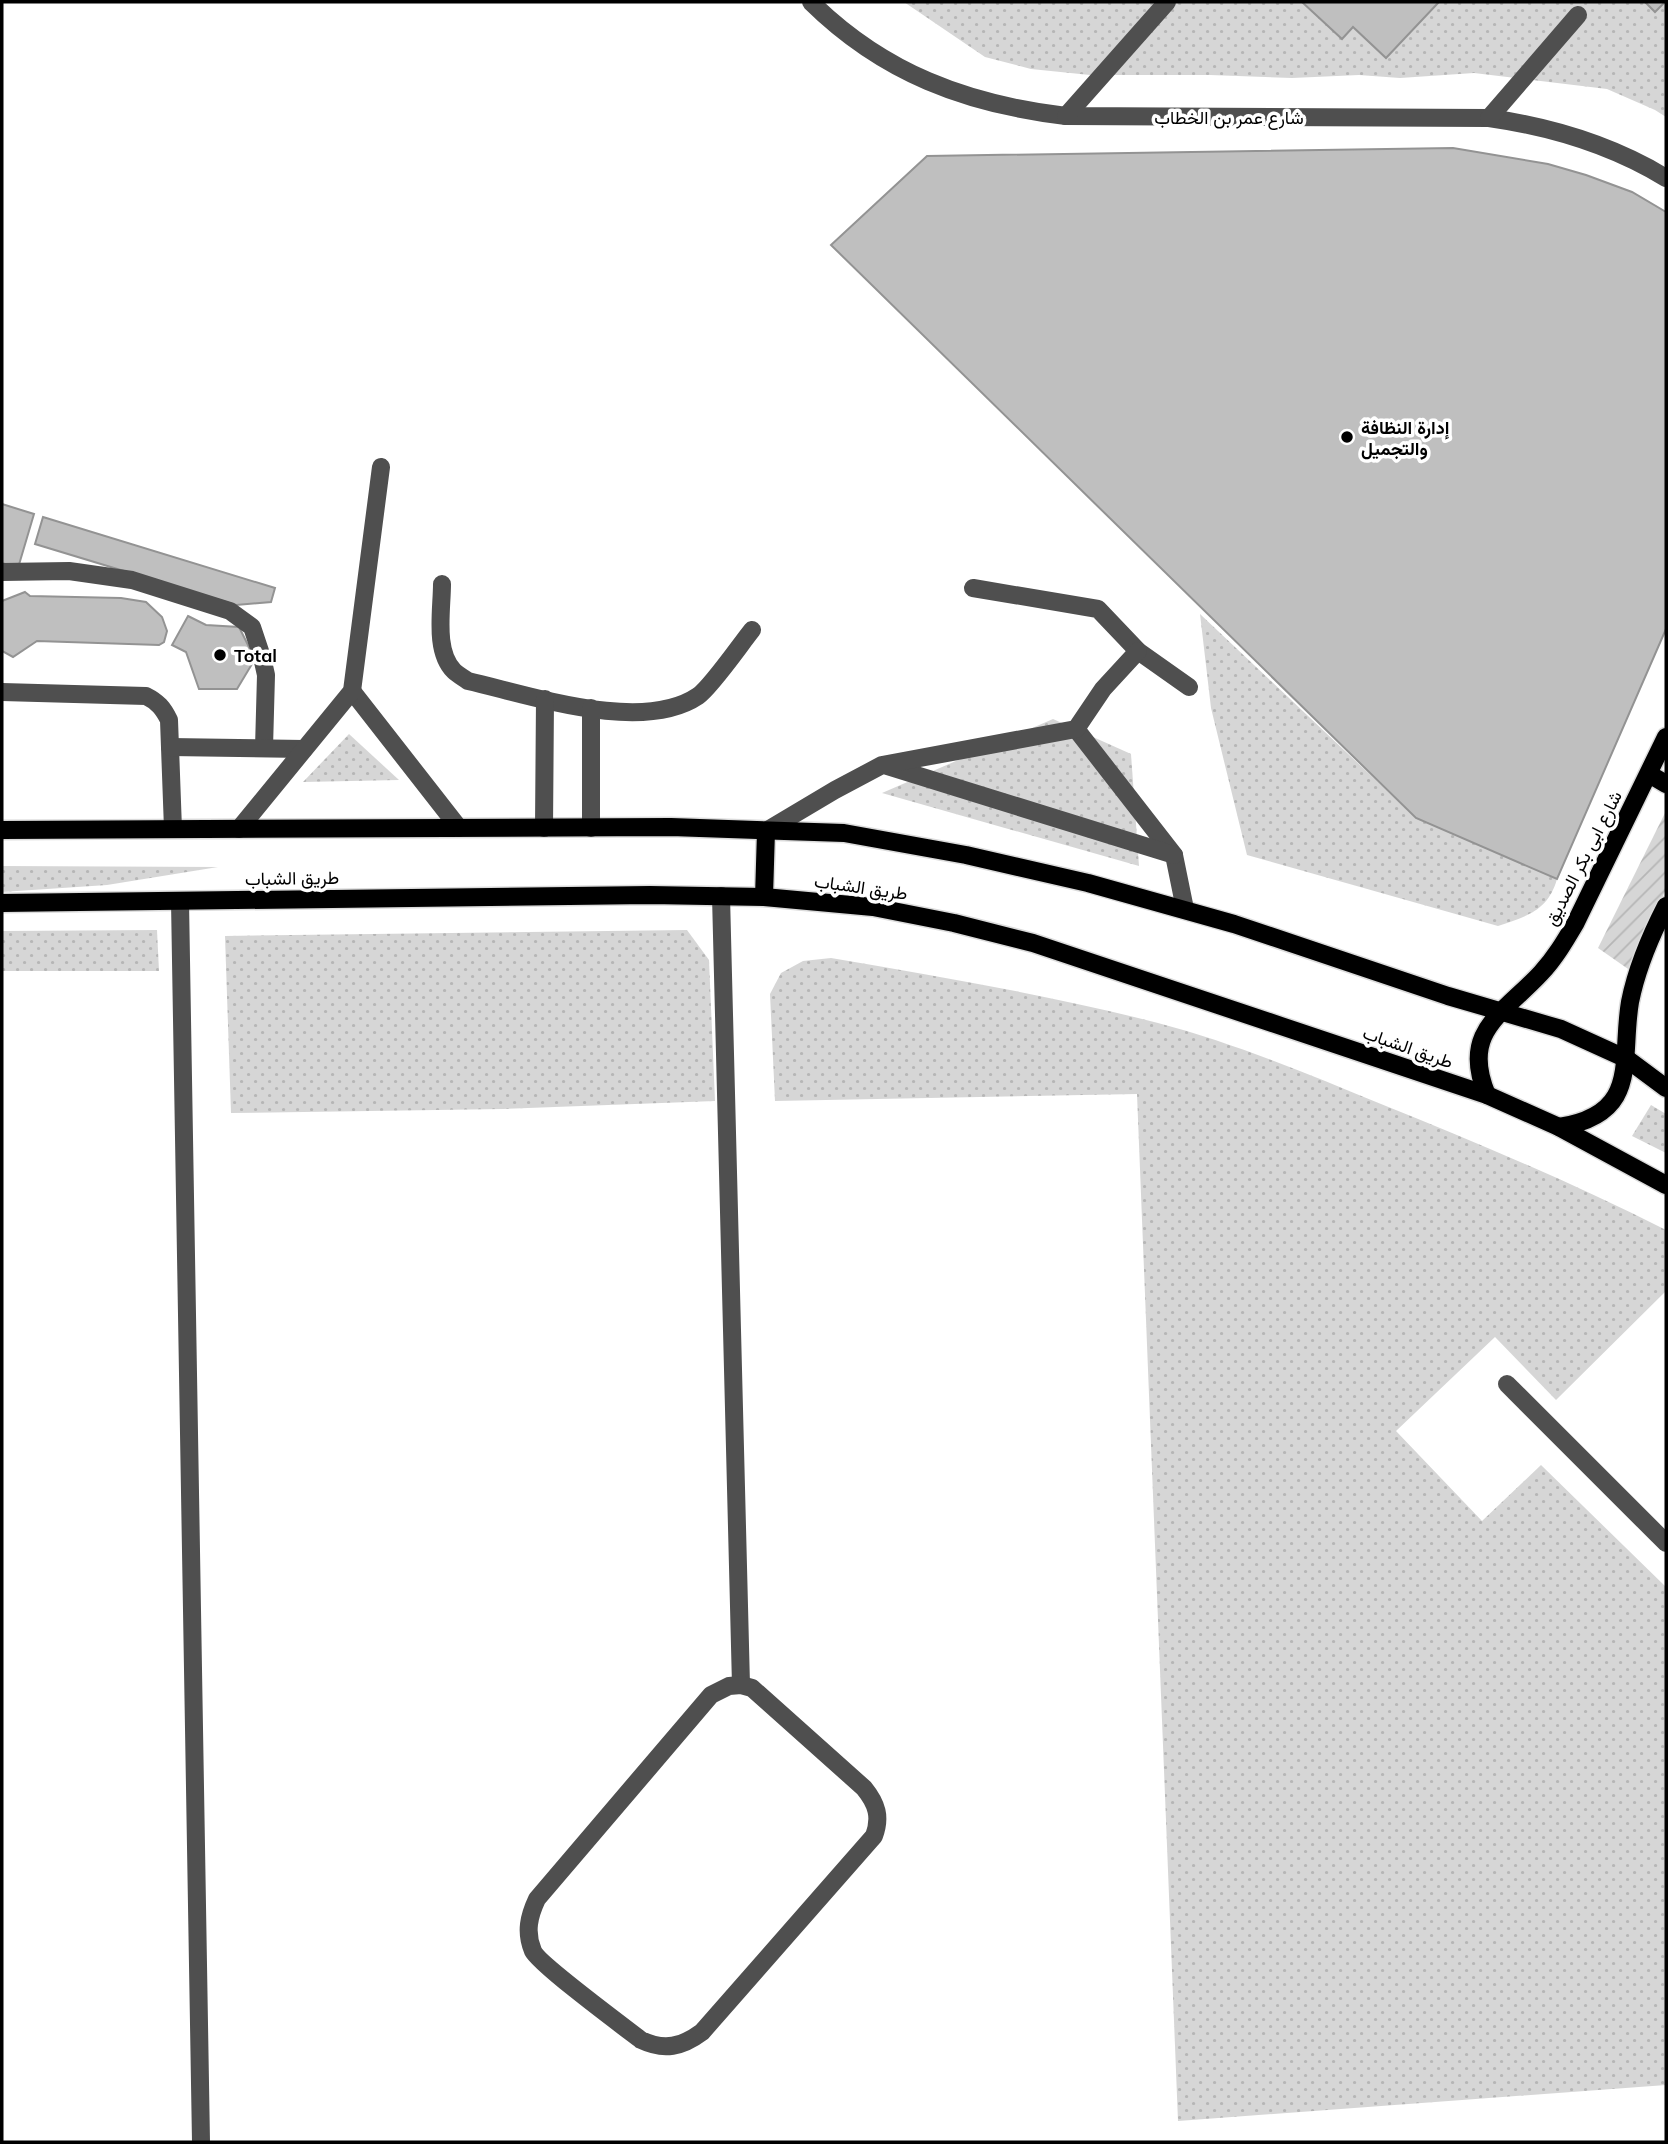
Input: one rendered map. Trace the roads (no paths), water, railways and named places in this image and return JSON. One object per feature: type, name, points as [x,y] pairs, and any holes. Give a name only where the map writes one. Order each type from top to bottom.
[{"type":"main road","name":"شارع ابى بكر الصديق","points":[[1487,1095],[1479,1070],[1480,1042],[1487,1026],[1498,1012],[1542,972],[1576,924],[1666,737]]},
{"type":"main road","points":[[1648,774],[1666,783]]},
{"type":"main road","points":[[2,830],[671,827],[844,833],[967,855],[1185,909],[1498,1012],[1561,1029],[1627,1059],[1666,1088]]},
{"type":"main road","points":[[764,897],[766,831]]},
{"type":"main road","name":"طريق الشباب","points":[[2,903],[720,896],[764,897],[873,907],[954,923],[1033,943],[1487,1095],[1559,1127],[1666,1185]]},
{"type":"main road","points":[[1559,1127],[1593,1118],[1607,1107],[1617,1093],[1624,1077],[1627,1059],[1630,1004],[1636,974],[1646,946],[1666,906]]},
{"type":"street","name":"شارع عمر بن الخطاب","points":[[811,2],[850,36],[882,58],[925,81],[971,98],[1017,110],[1066,116],[1489,118],[1524,123],[1573,136],[1619,153],[1666,178]]},
{"type":"street","points":[[1066,116],[1167,2]]},
{"type":"street","points":[[1489,118],[1578,15]]},
{"type":"street","points":[[239,828],[352,691],[381,467]]},
{"type":"street","points":[[2,572],[69,571],[132,580],[230,611],[252,626],[262,657],[266,675],[264,748]]},
{"type":"street","points":[[442,584],[442,647],[454,671],[468,681],[617,713],[645,713],[676,707],[700,695],[752,630]]},
{"type":"street","points":[[973,588],[1098,609],[1138,651],[1189,687]]},
{"type":"street","points":[[766,831],[882,765],[1076,729],[1103,689],[1138,651]]},
{"type":"street","points":[[352,691],[459,828]]},
{"type":"street","points":[[2,692],[146,696],[164,709],[169,720],[173,829]]},
{"type":"street","points":[[544,828],[545,699]]},
{"type":"street","points":[[591,708],[591,828]]},
{"type":"street","points":[[1076,729],[1174,855],[1185,909]]},
{"type":"street","points":[[170,747],[304,749]]},
{"type":"street","points":[[882,765],[1174,855]]},
{"type":"street","points":[[720,896],[741,1685]]},
{"type":"street","points":[[180,901],[201,2142]]},
{"type":"street","points":[[1507,1384],[1666,1543]]},
{"type":"street","points":[[741,1685],[752,1688],[864,1788],[873,1798],[878,1810],[878,1824],[869,1842],[702,2032],[690,2041],[660,2047],[640,2040],[534,1954],[528,1929],[530,1915],[537,1899],[711,1695],[729,1686],[741,1685]]},
{"type":"place","name":"إدارة النظافة والتجميل","points":[[1347,437]]},
{"type":"place","name":"Total","points":[[220,655]]}]
